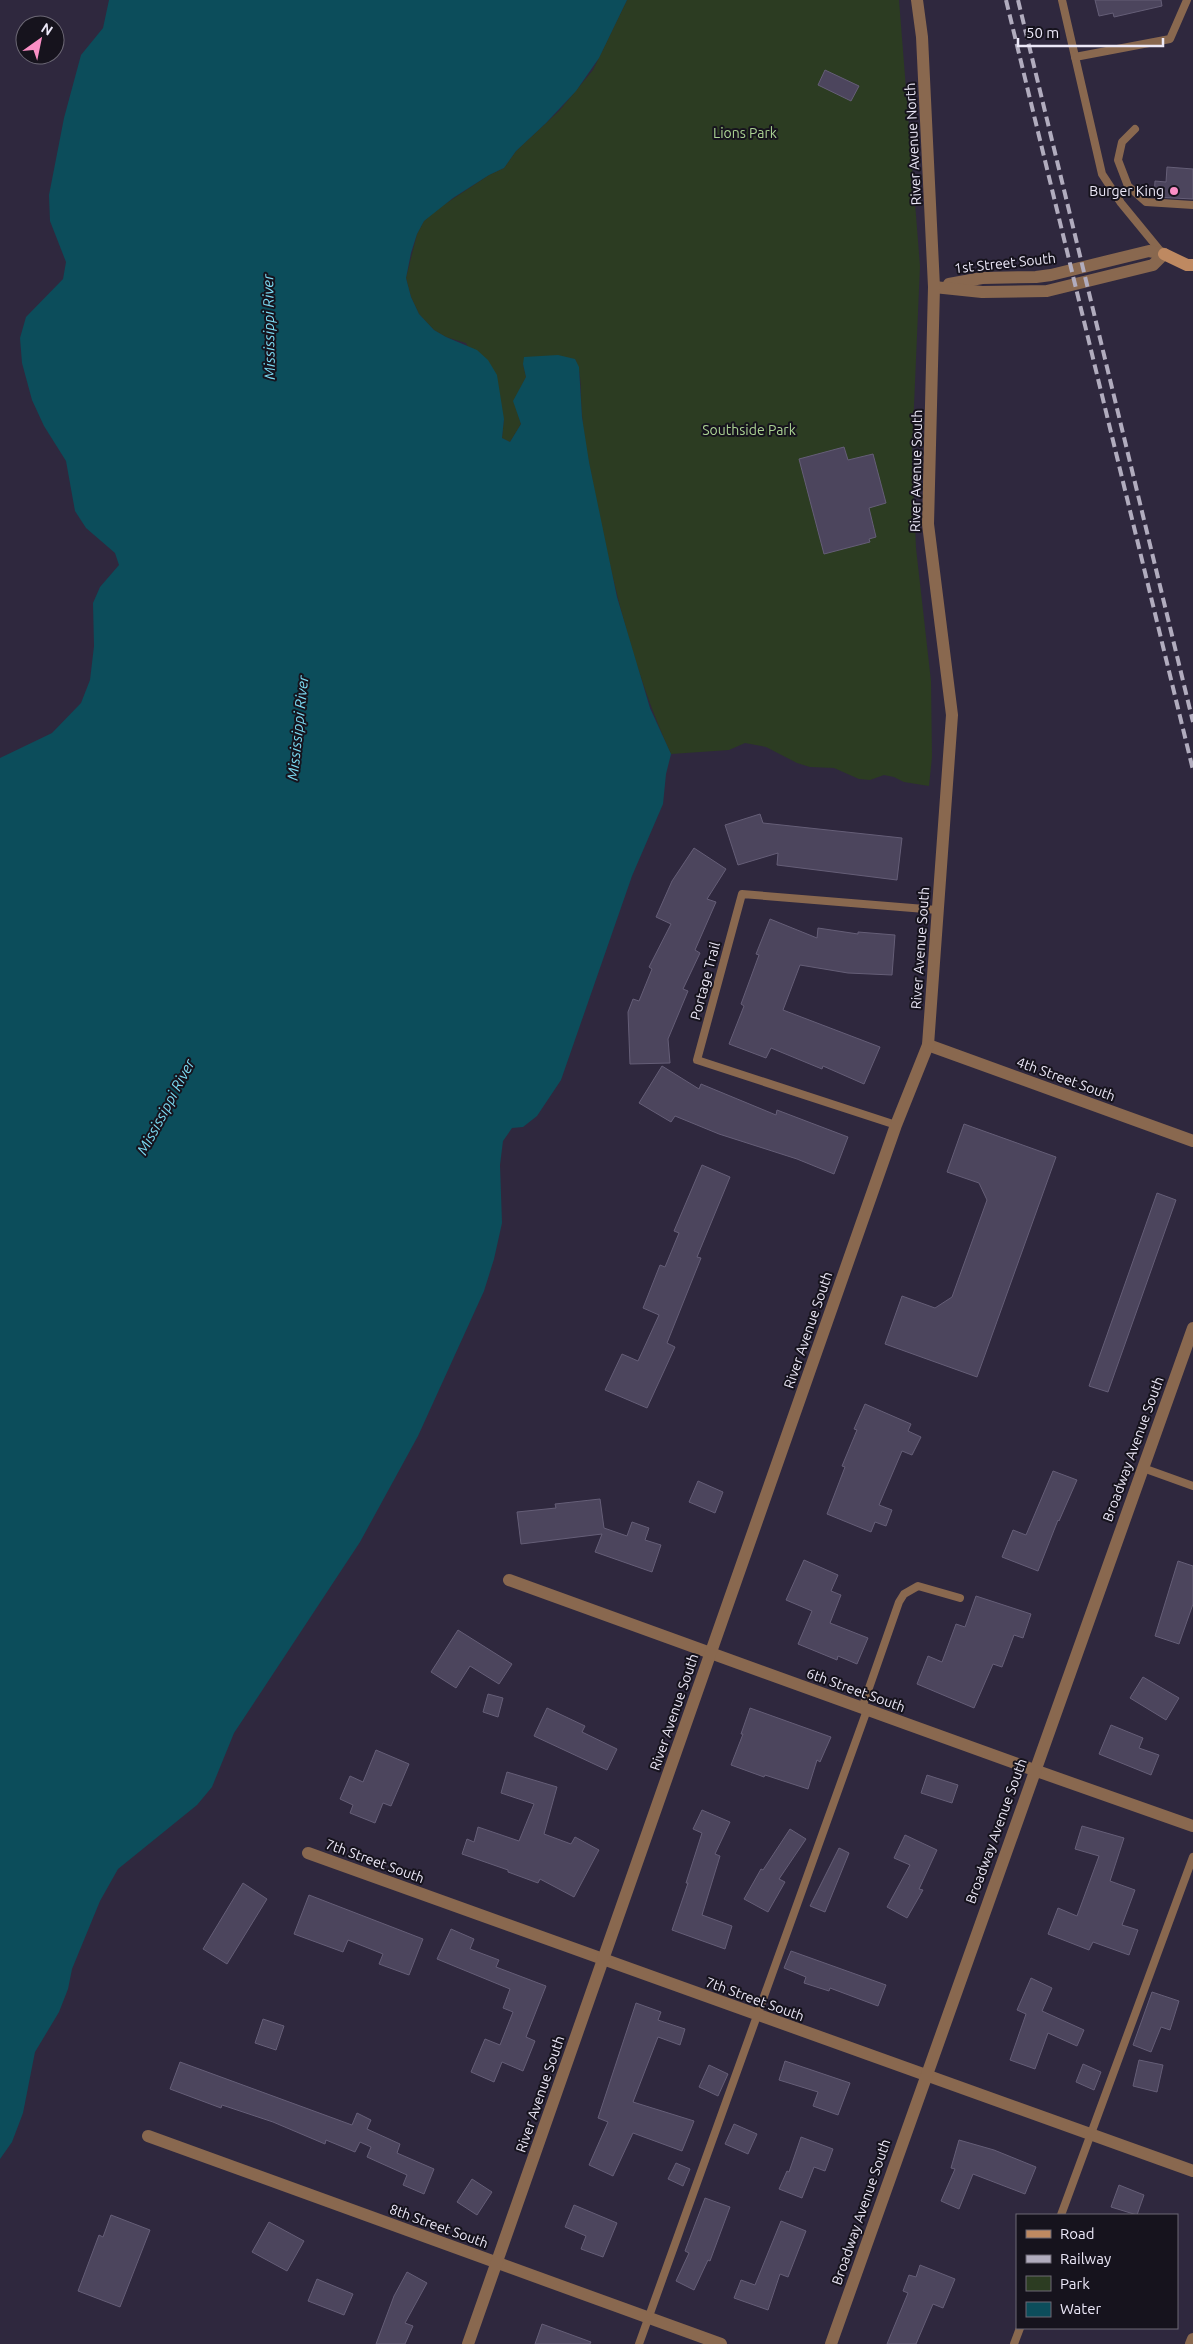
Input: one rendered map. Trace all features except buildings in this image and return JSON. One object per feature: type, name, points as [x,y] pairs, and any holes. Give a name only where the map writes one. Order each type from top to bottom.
[{"type":"street","name":"River Avenue North","points":[[917,0],[922,37],[934,287]]},
{"type":"street","name":"1st Street South","points":[[934,287],[982,292],[1047,291],[1153,265],[1164,254]]},
{"type":"street","points":[[1164,254],[1187,265],[1193,265]]},
{"type":"street","name":"River Avenue South","points":[[468,2344],[896,1125],[928,1045],[952,715],[928,524],[934,287]]},
{"type":"street","name":"4th Street South","points":[[928,1045],[1193,1141]]},
{"type":"street","name":"Broadway Avenue South","points":[[830,2344],[1193,1328]]},
{"type":"street","name":"6th Street South","points":[[509,1580],[1193,1826]]},
{"type":"street","name":"7th Street South","points":[[308,1853],[1193,2171]]},
{"type":"street","name":"8th Street South","points":[[148,2136],[721,2344]]},
{"type":"street","points":[[1191,2344],[1193,2339]]},
{"type":"lane","points":[[1062,0],[1102,174],[1121,203],[1164,254]]},
{"type":"lane","points":[[1075,57],[1170,39],[1186,0]]},
{"type":"lane","points":[[1135,129],[1122,142],[1118,160],[1128,186],[1146,202],[1193,205]]},
{"type":"lane","name":"Portage Trail","points":[[896,1125],[696,1060],[742,894],[937,910]]},
{"type":"lane","points":[[1143,1468],[1193,1486]]},
{"type":"lane","points":[[640,2344],[864,1709],[899,1602],[904,1594],[918,1586],[960,1598]]},
{"type":"lane","points":[[1061,2214],[1193,1857]]},
{"type":"lane","points":[[1014,2344],[1020,2329]]},
{"type":"green space","name":"Southside Park","points":[[627,0],[899,0],[920,266],[912,452],[916,548],[931,681],[932,757],[929,786],[904,782],[884,775],[870,780],[859,779],[834,768],[810,767],[797,763],[766,747],[745,743],[729,750],[671,754],[643,684],[612,574],[586,445],[582,420],[580,379],[575,359],[523,364],[526,377],[514,401],[521,424],[510,442],[502,438],[504,419],[466,343],[446,337],[434,330],[419,314],[411,297],[406,278],[417,234],[424,221],[436,210],[489,175],[504,168],[516,151],[559,111],[593,70]]},
{"type":"water","name":"Mississippi River","points":[[109,0],[627,0],[599,58],[576,91],[516,151],[504,168],[489,175],[453,198],[424,221],[417,234],[411,253],[406,278],[411,297],[419,314],[434,330],[477,350],[488,360],[497,375],[504,419],[502,438],[510,442],[521,424],[513,401],[526,377],[523,364],[524,357],[558,355],[575,359],[579,367],[582,417],[589,462],[617,597],[650,708],[671,754],[666,774],[663,804],[632,876],[561,1080],[537,1116],[523,1127],[512,1128],[503,1141],[500,1165],[502,1223],[494,1259],[484,1291],[418,1436],[360,1542],[234,1733],[212,1787],[197,1805],[118,1869],[100,1901],[72,1969],[68,1989],[59,2012],[35,2052],[23,2113],[12,2142],[0,2159],[0,758],[52,733],[81,703],[90,680],[94,646],[93,603],[100,587],[119,565],[115,553],[86,528],[75,511],[66,461],[44,426],[32,400],[22,363],[20,338],[26,317],[63,279],[66,262],[50,221],[49,195],[64,118],[81,55],[103,28]]},
{"type":"railway","points":[[1006,0],[1193,770]]},
{"type":"railway","points":[[1018,0],[1193,722]]},
{"type":"place","name":"Burger King","points":[[1174,191]]},
{"type":"park label","name":"Lions Park","points":[[745,133]]}]
